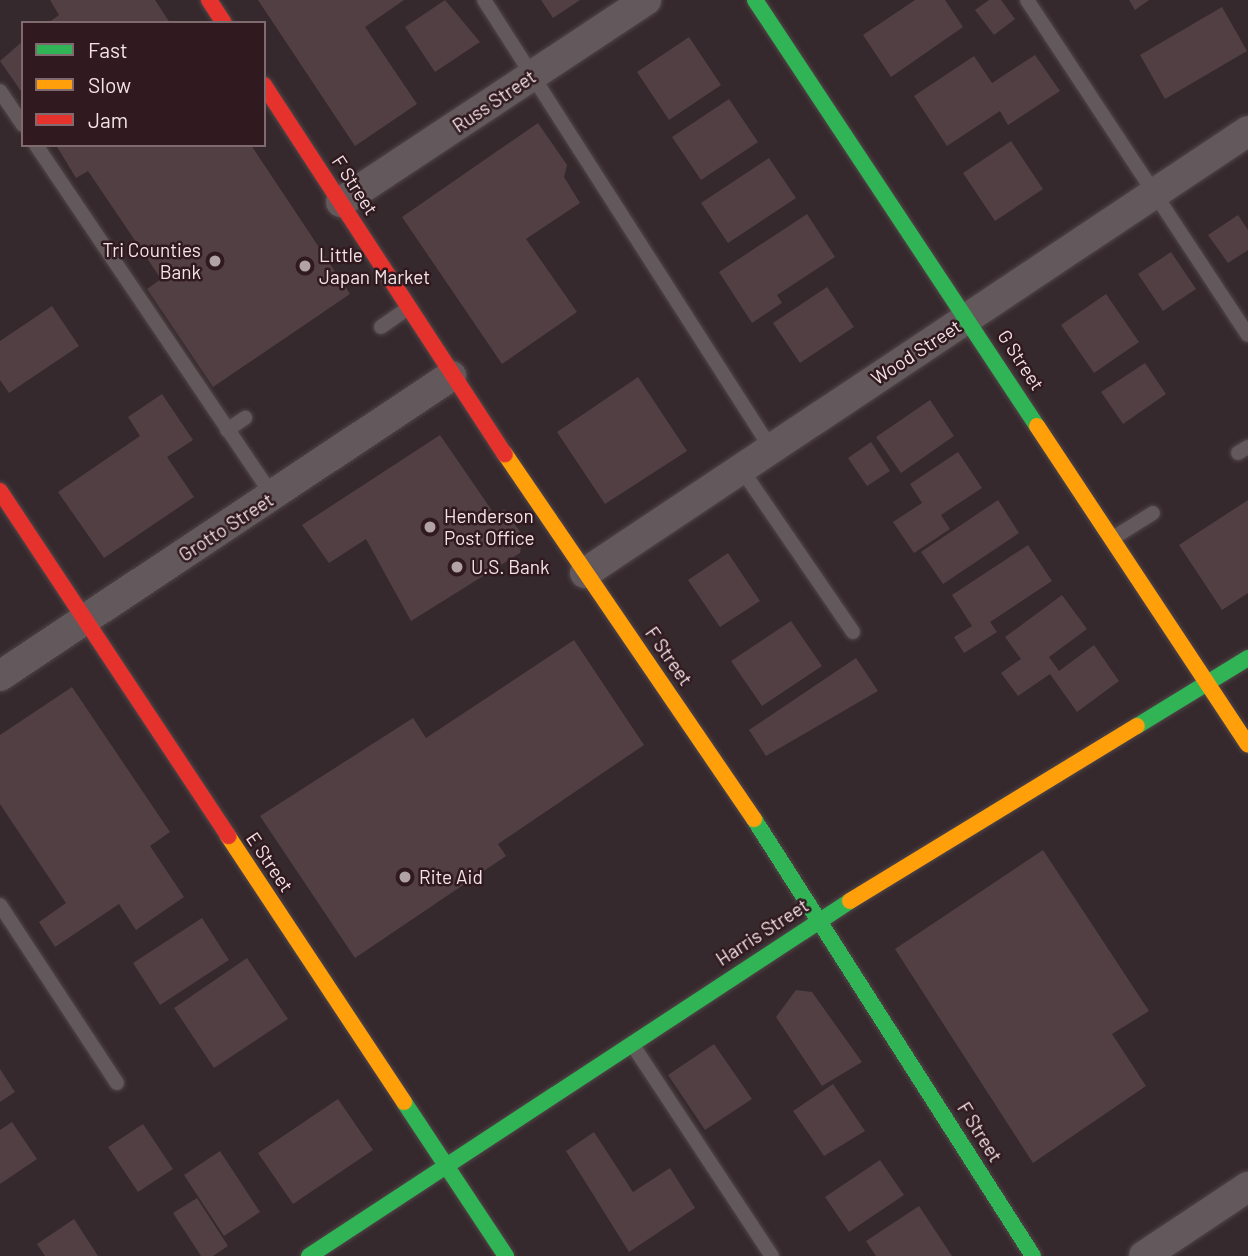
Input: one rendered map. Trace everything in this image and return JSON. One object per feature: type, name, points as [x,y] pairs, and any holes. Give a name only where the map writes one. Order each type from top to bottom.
[{"type":"main road","points":[[209,0],[223,21]]},
{"type":"main road","name":"G Street","points":[[755,0],[968,318],[1248,745]]},
{"type":"main road","name":"F Street","points":[[266,88],[452,376],[820,919],[1033,1256]]},
{"type":"main road","name":"E Street","points":[[0,491],[506,1256]]},
{"type":"main road","name":"Harris Street","points":[[309,1256],[820,919],[1248,658]]},
{"type":"street","name":"Russ Street","points":[[341,202],[646,0]]},
{"type":"street","name":"Wood Street","points":[[585,573],[770,447],[1248,131]]},
{"type":"street","name":"Grotto Street","points":[[0,676],[452,376]]},
{"type":"street","points":[[1144,1256],[1248,1187]]},
{"type":"lane","points":[[484,0],[770,447]]},
{"type":"lane","points":[[1027,0],[1248,335]]},
{"type":"lane","points":[[0,91],[21,122]]},
{"type":"lane","points":[[37,147],[272,496]]},
{"type":"lane","points":[[381,327],[408,308]]},
{"type":"lane","points":[[227,430],[245,418]]},
{"type":"lane","points":[[740,467],[853,632]]},
{"type":"lane","points":[[1112,539],[1153,513]]},
{"type":"lane","points":[[0,905],[117,1083]]},
{"type":"lane","points":[[631,1043],[772,1256]]},
{"type":"building","points":[[50,0],[155,0],[169,21],[51,21],[59,15]]},
{"type":"building","points":[[258,0],[404,0],[365,27],[417,104],[355,146]]},
{"type":"building","points":[[445,0],[480,42],[435,72],[405,27]]},
{"type":"building","points":[[541,0],[580,0],[553,18]]},
{"type":"building","points":[[915,0],[945,0],[963,27],[891,77],[863,35]]},
{"type":"building","points":[[989,0],[1001,0],[1015,19],[994,35],[975,10]]},
{"type":"building","points":[[1129,0],[1149,0],[1135,10]]},
{"type":"building","points":[[1222,7],[1247,51],[1165,99],[1140,55]]},
{"type":"building","points":[[689,37],[721,85],[669,120],[637,72]]},
{"type":"building","points":[[21,43],[21,91],[0,61]]},
{"type":"building","points":[[1035,55],[1060,91],[1008,125],[1000,111],[947,146],[914,96],[974,56],[992,83]]},
{"type":"building","points":[[729,99],[758,142],[701,180],[672,137]]},
{"type":"building","points":[[538,123],[567,165],[564,177],[580,203],[526,239],[577,312],[502,364],[402,217]]},
{"type":"building","points":[[1011,141],[1043,189],[995,221],[963,173]]},
{"type":"building","points":[[57,147],[252,147],[350,294],[213,387],[147,289],[161,279],[88,171],[76,178]]},
{"type":"building","points":[[769,158],[796,198],[728,243],[701,203]]},
{"type":"building","points":[[807,214],[835,257],[777,295],[782,303],[752,323],[719,272]]},
{"type":"building","points":[[1238,215],[1248,230],[1248,250],[1228,263],[1208,235]]},
{"type":"building","points":[[1171,252],[1196,289],[1163,311],[1138,274]]},
{"type":"building","points":[[827,287],[854,327],[800,363],[773,323]]},
{"type":"building","points":[[1106,294],[1139,342],[1094,373],[1061,325]]},
{"type":"building","points":[[52,306],[79,346],[9,393],[0,380],[0,341]]},
{"type":"building","points":[[1145,363],[1166,394],[1123,424],[1101,392]]},
{"type":"building","points":[[638,377],[687,451],[605,504],[557,432]]},
{"type":"building","points":[[162,394],[193,440],[167,457],[194,497],[104,558],[58,492],[140,436],[128,417]]},
{"type":"building","points":[[930,400],[954,436],[901,473],[876,437]]},
{"type":"building","points":[[440,435],[495,515],[504,509],[523,536],[520,553],[411,621],[366,539],[329,563],[302,525]]},
{"type":"building","points":[[871,442],[890,471],[867,486],[848,458]]},
{"type":"building","points":[[958,452],[982,488],[941,515],[950,529],[914,553],[893,522],[922,503],[910,484]]},
{"type":"building","points":[[998,500],[1019,533],[943,584],[921,552]]},
{"type":"building","points":[[1248,500],[1248,593],[1222,610],[1179,545]]},
{"type":"building","points":[[1028,545],[1052,581],[990,622],[997,632],[964,653],[954,637],[972,626],[952,595]]},
{"type":"building","points":[[728,553],[760,601],[720,627],[688,580]]},
{"type":"building","points":[[1062,595],[1087,629],[1049,657],[1059,671],[1094,645],[1119,681],[1077,712],[1050,674],[1018,696],[1001,673],[1021,659],[1005,637]]},
{"type":"building","points":[[791,621],[822,666],[762,706],[731,661]]},
{"type":"building","points":[[574,640],[644,745],[498,844],[506,856],[355,958],[260,816],[413,718],[426,738]]},
{"type":"building","points":[[856,658],[878,691],[766,756],[749,730]]},
{"type":"building","points":[[72,687],[170,832],[150,846],[184,897],[136,930],[119,904],[55,947],[39,922],[66,903],[0,804],[0,735]]},
{"type":"building","points":[[1043,850],[1149,1011],[1112,1034],[1146,1086],[1033,1163],[895,949]]},
{"type":"building","points":[[202,918],[229,960],[160,1005],[133,963]]},
{"type":"building","points":[[247,958],[288,1019],[214,1068],[174,1008]]},
{"type":"building","points":[[796,990],[812,992],[862,1062],[822,1086],[776,1017]]},
{"type":"building","points":[[714,1044],[752,1099],[705,1130],[668,1075]]},
{"type":"building","points":[[0,1069],[15,1092],[0,1102]]},
{"type":"building","points":[[833,1084],[865,1131],[824,1156],[793,1111]]},
{"type":"building","points":[[338,1099],[373,1150],[293,1204],[258,1153]]},
{"type":"building","points":[[12,1122],[37,1159],[0,1184],[0,1130]]},
{"type":"building","points":[[143,1124],[173,1169],[138,1192],[108,1147]]},
{"type":"building","points":[[594,1132],[633,1192],[670,1168],[695,1208],[629,1252],[566,1151]]},
{"type":"building","points":[[220,1151],[260,1212],[224,1236],[184,1175]]},
{"type":"building","points":[[880,1160],[904,1195],[849,1232],[825,1197]]},
{"type":"building","points":[[197,1198],[228,1246],[213,1256],[201,1256],[173,1213]]},
{"type":"building","points":[[919,1206],[952,1256],[876,1256],[866,1241]]},
{"type":"building","points":[[74,1219],[98,1256],[45,1256],[37,1244]]},
{"type":"traffic: fast","points":[[755,0],[1037,426]]},
{"type":"traffic: fast","points":[[1137,726],[1248,658]]},
{"type":"traffic: fast","points":[[754,819],[1033,1256]]},
{"type":"traffic: fast","points":[[309,1256],[850,901]]},
{"type":"traffic: fast","points":[[404,1102],[506,1256]]},
{"type":"traffic: slow","points":[[1037,426],[1248,745]]},
{"type":"traffic: slow","points":[[505,454],[754,819]]},
{"type":"traffic: slow","points":[[850,901],[1137,726]]},
{"type":"traffic: slow","points":[[228,836],[404,1102]]},
{"type":"traffic: jam","points":[[209,0],[223,21]]},
{"type":"traffic: jam","points":[[266,88],[505,454]]},
{"type":"traffic: jam","points":[[0,491],[228,836]]},
{"type":"place","name":"Tri Counties Bank","points":[[215,261]]},
{"type":"place","name":"Little Japan Market","points":[[305,266]]},
{"type":"place","name":"Henderson Post Office","points":[[430,527]]},
{"type":"place","name":"U.S. Bank","points":[[457,567]]},
{"type":"place","name":"Rite Aid","points":[[405,877]]}]
